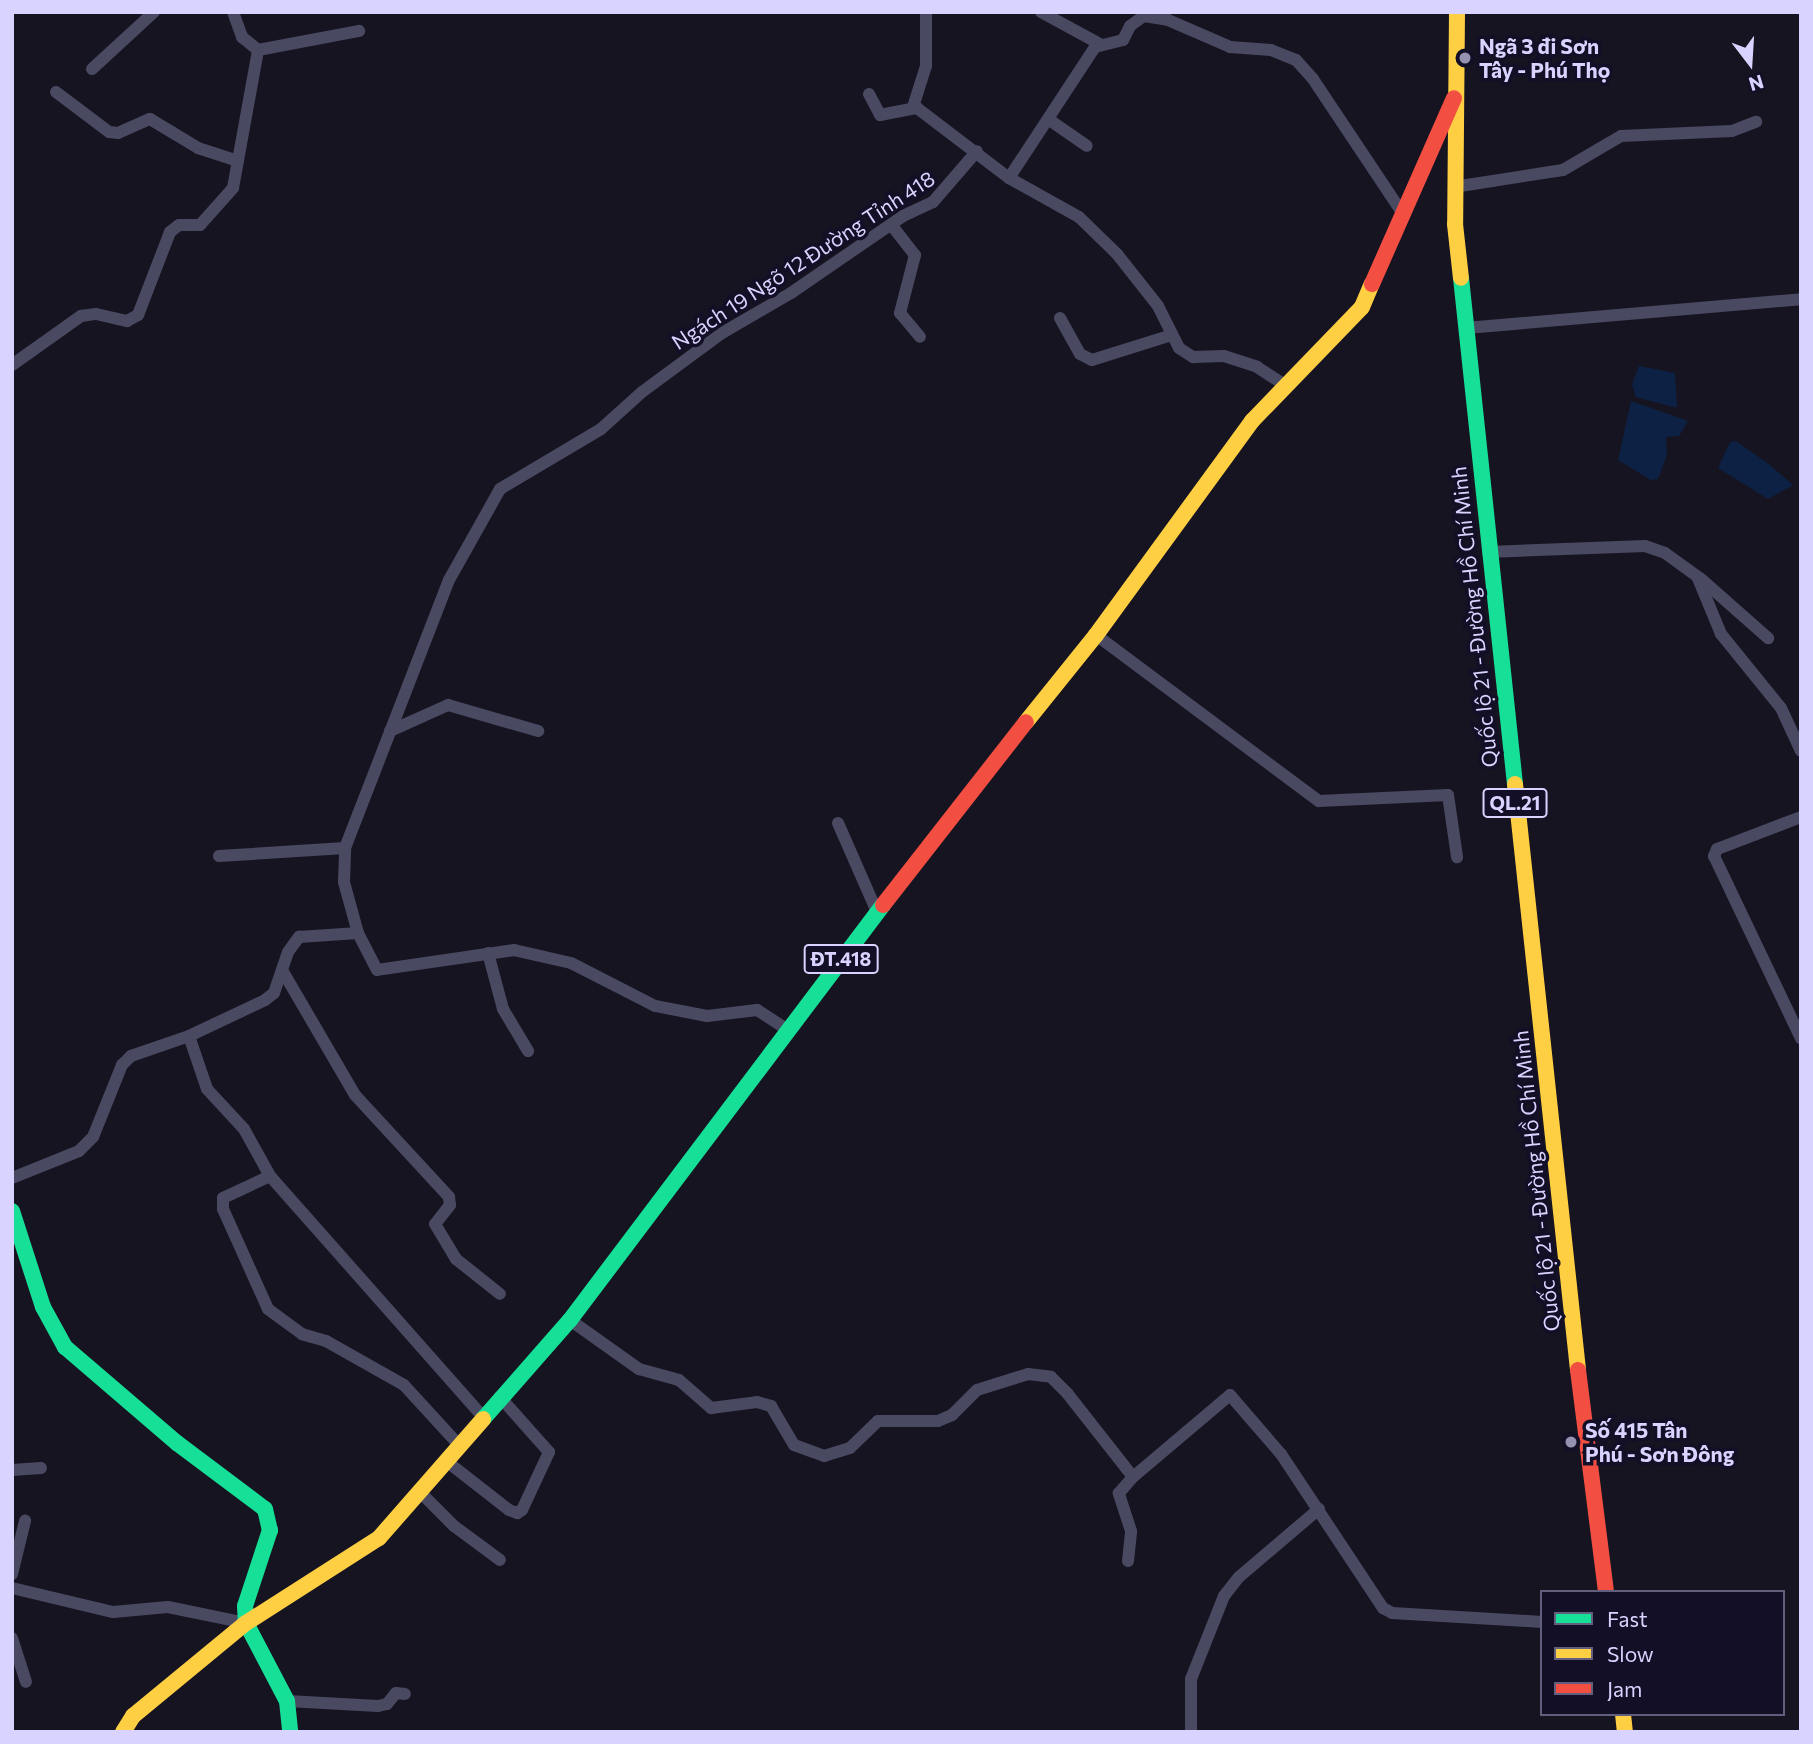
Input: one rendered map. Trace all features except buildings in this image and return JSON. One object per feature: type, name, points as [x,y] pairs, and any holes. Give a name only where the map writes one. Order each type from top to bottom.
[{"type":"main road","name":"Quốc lộ 21 - Đường Hồ Chí Minh","points":[[1457,12],[1454,187],[1466,328],[1584,1426],[1606,1590]]},
{"type":"main road","name":"ĐT.418","points":[[123,1732],[133,1716],[246,1623],[379,1538],[458,1444],[570,1320],[877,912],[1096,635],[1252,421],[1362,307],[1454,98]]},
{"type":"main road","points":[[12,1211],[43,1307],[65,1347],[177,1443],[265,1509],[270,1530],[246,1606],[246,1623],[287,1701],[290,1732]]},
{"type":"street","points":[[92,69],[154,12]]},
{"type":"street","points":[[233,12],[242,37],[258,50],[359,31]]},
{"type":"street","points":[[913,107],[926,66],[926,12]]},
{"type":"street","points":[[1041,12],[1100,44],[1123,40],[1130,26],[1143,16],[1168,20],[1230,47],[1271,50],[1296,60],[1313,79],[1403,215]]},
{"type":"street","points":[[1009,178],[1100,44]]},
{"type":"street","points":[[12,365],[85,315],[124,321],[135,318],[170,232],[179,225],[200,225],[233,188],[258,50]]},
{"type":"street","points":[[56,92],[109,132],[122,132],[150,119],[198,148],[238,162]]},
{"type":"street","points":[[869,94],[883,117],[913,107]]},
{"type":"street","points":[[913,107],[977,151],[1009,178],[1079,217],[1150,295],[1179,348],[1193,357],[1224,356],[1257,367],[1286,386]]},
{"type":"street","points":[[1048,119],[1087,146]]},
{"type":"street","points":[[1454,187],[1563,170],[1620,136],[1732,131],[1756,122]]},
{"type":"street","name":"Ngách 19 Ngõ 12 Đường Tỉnh 418","points":[[345,848],[449,580],[500,489],[601,429],[642,392],[722,333],[893,227],[903,216],[933,202],[977,151]]},
{"type":"street","points":[[893,227],[915,255],[900,313],[920,337]]},
{"type":"street","points":[[1466,328],[1801,299]]},
{"type":"street","points":[[1060,318],[1080,354],[1092,360],[1172,335]]},
{"type":"street","points":[[1488,552],[1645,546],[1697,576],[1768,638]]},
{"type":"street","points":[[1697,576],[1721,634],[1781,708],[1801,751]]},
{"type":"street","points":[[1096,635],[1319,801],[1448,795],[1457,857]]},
{"type":"street","points":[[390,732],[449,705],[538,732]]},
{"type":"street","points":[[1801,817],[1717,849],[1714,856],[1801,1038]]},
{"type":"street","points":[[838,823],[877,912]]},
{"type":"street","points":[[219,856],[345,848],[345,882],[358,933],[377,970],[514,950],[571,963],[655,1006],[707,1016],[757,1010],[788,1030]]},
{"type":"street","points":[[12,1178],[79,1150],[93,1137],[122,1065],[131,1056],[188,1036],[265,1000],[274,993],[299,937],[358,933]]},
{"type":"street","points":[[488,953],[503,1009],[528,1051]]},
{"type":"street","points":[[282,970],[355,1095],[449,1197],[450,1205],[435,1224],[444,1242],[456,1259],[500,1294]]},
{"type":"street","points":[[188,1036],[207,1088],[244,1129],[270,1176],[483,1417]]},
{"type":"street","points":[[270,1176],[223,1198],[223,1209],[268,1309],[302,1334],[326,1341],[404,1384],[458,1444]]},
{"type":"street","points":[[570,1320],[639,1369],[679,1380],[711,1408],[757,1402],[771,1406],[794,1444],[824,1456],[850,1448],[878,1421],[937,1421],[991,1384],[1028,1374],[1051,1377],[1133,1477]]},
{"type":"street","points":[[1128,1561],[1132,1531],[1119,1493],[1133,1477],[1230,1395],[1265,1432],[1383,1608],[1392,1613],[1540,1622]]},
{"type":"street","points":[[445,1460],[509,1510],[522,1510],[549,1451],[500,1397]]},
{"type":"street","points":[[12,1470],[41,1468]]},
{"type":"street","points":[[420,1492],[454,1526],[500,1560]]},
{"type":"street","points":[[1191,1732],[1191,1679],[1224,1596],[1239,1577],[1319,1509]]},
{"type":"street","points":[[12,1574],[25,1521]]},
{"type":"street","points":[[12,1588],[113,1612],[168,1607],[246,1623]]},
{"type":"street","points":[[12,1639],[26,1682]]},
{"type":"street","points":[[287,1701],[378,1706],[387,1704],[396,1693],[405,1694]]},
{"type":"water","points":[[1639,366],[1675,373],[1677,408],[1636,397],[1632,384]]},
{"type":"water","points":[[1631,401],[1688,421],[1679,436],[1666,437],[1667,455],[1658,479],[1651,480],[1618,460]]},
{"type":"water","points":[[1736,441],[1793,485],[1768,499],[1718,468],[1730,442]]},
{"type":"traffic: fast","points":[[1461,278],[1515,784]]},
{"type":"traffic: fast","points":[[483,1419],[570,1320],[883,905]]},
{"type":"traffic: fast","points":[[12,1211],[43,1307],[65,1347],[177,1443],[265,1509],[270,1530],[245,1606],[246,1623],[287,1701],[290,1732]]},
{"type":"traffic: slow","points":[[1457,12],[1455,224],[1461,278]]},
{"type":"traffic: slow","points":[[1026,722],[1096,635],[1252,421],[1362,307],[1372,284]]},
{"type":"traffic: slow","points":[[1515,784],[1578,1370]]},
{"type":"traffic: slow","points":[[123,1732],[133,1716],[246,1623],[379,1538],[483,1419]]},
{"type":"traffic: slow","points":[[1623,1716],[1625,1732]]},
{"type":"traffic: jam","points":[[1372,284],[1454,98]]},
{"type":"traffic: jam","points":[[883,905],[1026,722]]},
{"type":"traffic: jam","points":[[1578,1370],[1606,1590]]},
{"type":"place","name":"Ngã 3 đi Sơn Tây - Phú Thọ","points":[[1465,58]]},
{"type":"place","name":"Số 415 Tân Phú - Sơn Đông","points":[[1571,1442]]}]
